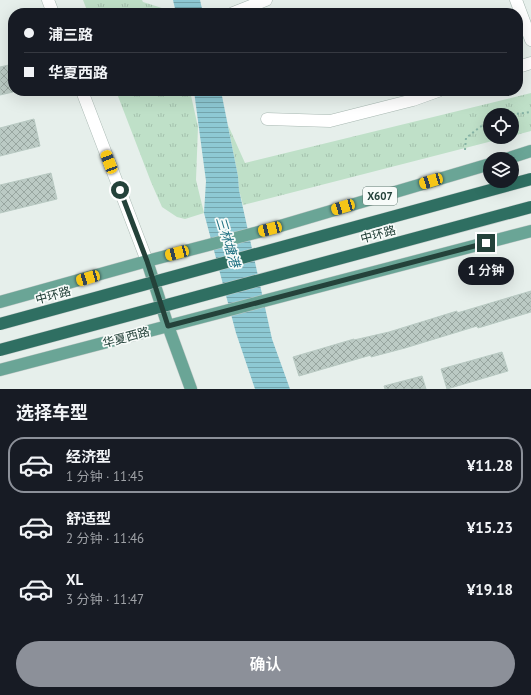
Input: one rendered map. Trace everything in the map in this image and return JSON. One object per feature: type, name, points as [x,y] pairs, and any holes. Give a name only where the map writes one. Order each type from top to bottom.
[{"type":"highway","name":"中环路","points":[[0,324],[531,179]]},
{"type":"highway","name":"中环路","points":[[0,350],[531,207]]},
{"type":"main road","points":[[519,155],[531,152]]},
{"type":"main road","name":"X607","points":[[0,302],[147,261],[270,229],[483,166]]},
{"type":"main road","name":"华夏西路","points":[[0,370],[531,231]]},
{"type":"main road","points":[[147,261],[190,389]]},
{"type":"street","points":[[246,8],[266,0]]},
{"type":"street","points":[[523,19],[531,40]]},
{"type":"street","points":[[84,96],[147,261]]},
{"type":"street","points":[[267,119],[330,121],[424,96]]},
{"type":"path","points":[[519,114],[531,112]]},
{"type":"path","points":[[465,150],[466,138],[483,125]]},
{"type":"green space","points":[[83,0],[142,0],[143,2],[162,8],[86,8]]},
{"type":"green space","points":[[531,93],[531,131],[519,134],[519,108],[483,108],[483,143],[243,205],[228,125],[245,163]]},
{"type":"green space","points":[[118,96],[191,96],[198,127],[196,180],[204,213],[185,219],[177,217],[162,207]]},
{"type":"water","points":[[173,0],[200,0],[202,8],[175,8]]},
{"type":"water","name":"三林塘港","points":[[195,96],[222,96],[238,176],[239,190],[272,339],[290,389],[255,389],[236,333],[204,213],[206,181]]},
{"type":"building","points":[[8,65],[8,93],[0,95],[0,67]]},
{"type":"building","points":[[34,119],[40,146],[0,156],[0,128]]},
{"type":"building","points":[[51,173],[57,199],[0,213],[0,185]]},
{"type":"building","points":[[531,291],[531,312],[478,328],[477,326],[405,348],[371,357],[371,355],[299,376],[293,357],[354,339],[389,332],[457,311],[457,313]]},
{"type":"building","points":[[502,352],[508,371],[447,389],[441,369]]},
{"type":"building","points":[[422,376],[426,389],[385,389],[384,386]]},
{"type":"route","points":[[120,190],[147,261],[168,326],[486,243]]}]
